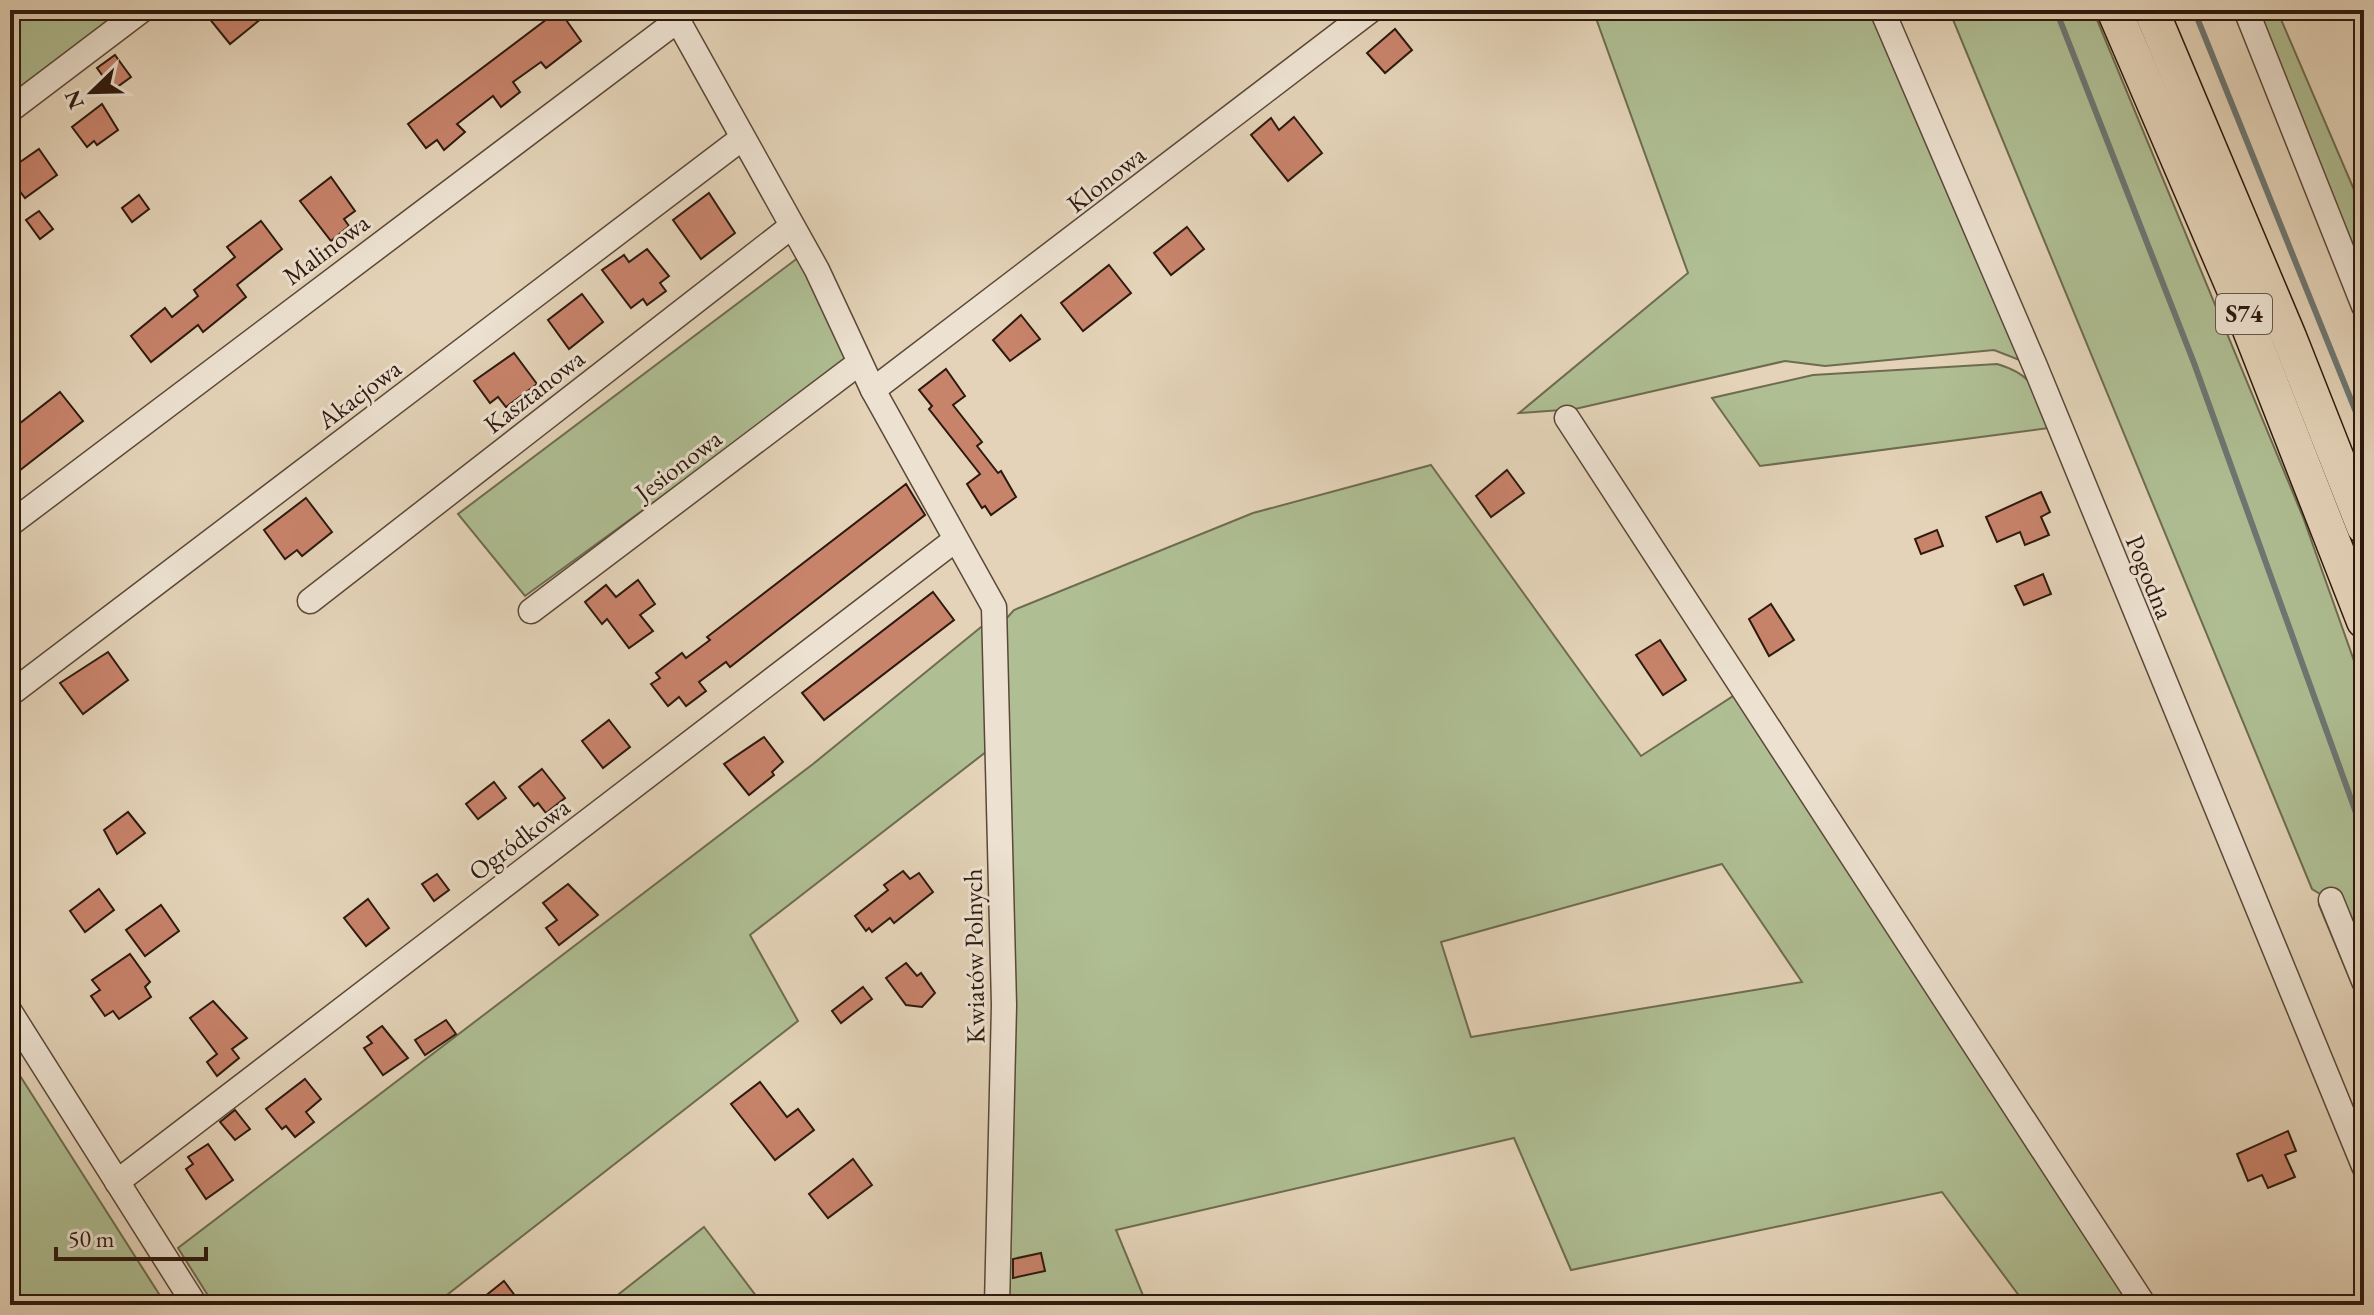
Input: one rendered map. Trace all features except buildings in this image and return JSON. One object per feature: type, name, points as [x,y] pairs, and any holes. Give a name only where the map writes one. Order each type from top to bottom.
[{"type":"highway","name":"S74","points":[[2114,10],[2234,289],[2364,621]]},
{"type":"highway","name":"S74","points":[[2151,10],[2289,337],[2364,527]]},
{"type":"street","points":[[10,110],[142,10]]},
{"type":"street","name":"Klonowa","points":[[873,390],[1371,10]]},
{"type":"street","name":"Pogodna","points":[[1882,10],[2035,366],[2364,1166]]},
{"type":"street","points":[[2246,10],[2364,306]]},
{"type":"street","points":[[675,15],[741,139],[817,270],[859,363],[955,540]]},
{"type":"street","name":"Malinowa","points":[[10,524],[675,15]]},
{"type":"street","name":"Akacjowa","points":[[10,694],[741,139]]},
{"type":"street","name":"Kasztanowa","points":[[310,601],[792,226]]},
{"type":"street","name":"Jesionowa","points":[[531,611],[859,363]]},
{"type":"street","points":[[1567,418],[2144,1305]]},
{"type":"street","name":"Kwiatów Polnych","points":[[955,540],[994,607],[1004,1005],[997,1305]]},
{"type":"street","name":"Ogródkowa","points":[[117,1182],[955,540]]},
{"type":"street","points":[[2331,900],[2364,981]]},
{"type":"street","points":[[10,1012],[195,1305]]},
{"type":"green space","points":[[10,10],[142,10],[10,110]]},
{"type":"green space","points":[[1593,10],[1882,10],[2035,366],[1994,350],[1825,366],[1785,361],[1575,409],[1519,413],[1688,273]]},
{"type":"green space","points":[[1949,10],[2093,10],[2303,517],[2364,689],[2364,1013],[2319,905],[2330,900],[2312,889]]},
{"type":"green space","points":[[2256,10],[2277,10],[2364,213],[2364,275]]},
{"type":"green space","points":[[799,257],[848,361],[525,596],[458,514]]},
{"type":"green space","points":[[1997,364],[2020,374],[2033,387],[2049,428],[1760,466],[1712,398],[1813,375]]},
{"type":"green space","points":[[1431,465],[1641,756],[1744,689],[2144,1305],[2026,1305],[1942,1192],[1571,1270],[1514,1138],[1116,1230],[1147,1305],[1005,1305],[1005,620],[1014,610],[1253,513]],"holes":[[[1722,864],[1802,982],[1471,1037],[1441,942]]]},
{"type":"green space","points":[[986,623],[991,748],[750,935],[798,1021],[434,1305],[214,1305],[178,1248],[813,764]]},
{"type":"green space","points":[[10,1060],[166,1305],[10,1305]]},
{"type":"green space","points":[[704,1227],[763,1305],[605,1305]]},
{"type":"waterway","points":[[2056,10],[2194,363],[2364,835]]},
{"type":"waterway","points":[[2194,10],[2364,432]]}]
